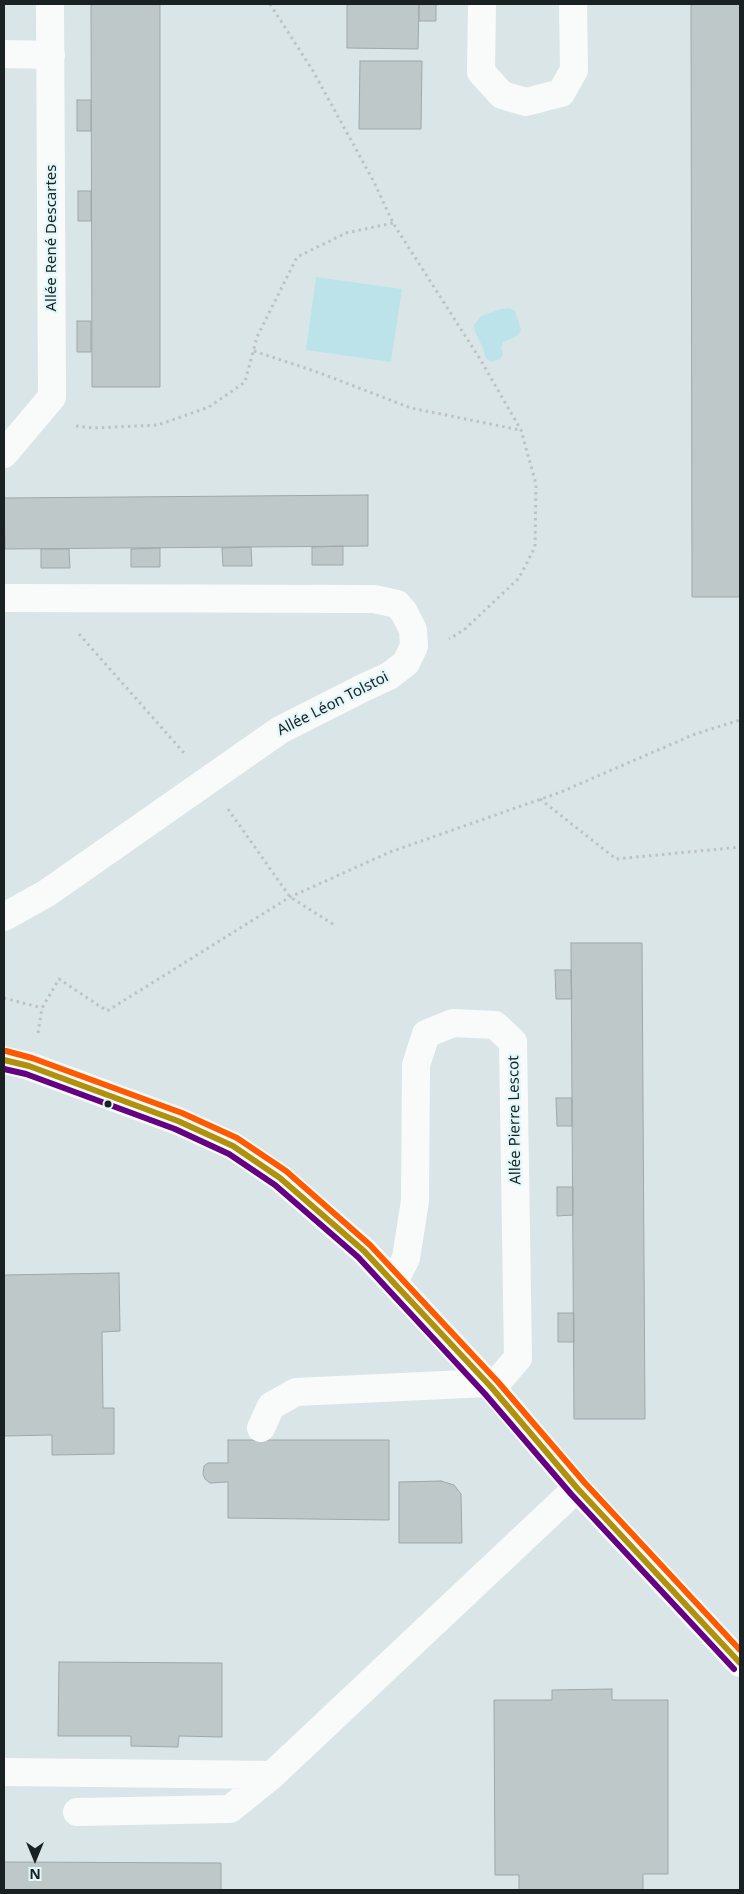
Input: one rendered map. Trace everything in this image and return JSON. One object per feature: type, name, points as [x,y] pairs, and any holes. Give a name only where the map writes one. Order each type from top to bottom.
[{"type":"street","name":"Allée René Descartes","points":[[4,454],[52,397],[50,4]]},
{"type":"street","points":[[482,4],[481,72],[502,95],[526,102],[561,93],[574,70],[573,4]]},
{"type":"street","points":[[4,54],[51,55]]},
{"type":"street","points":[[4,598],[374,599],[397,604],[404,612],[413,630],[414,646],[406,663]]},
{"type":"street","name":"Allée Léon Tolstoi","points":[[4,917],[47,893],[280,730],[389,676],[406,663]]},
{"type":"street","name":"Allée Pierre Lescot","points":[[394,1282],[406,1258],[415,1201],[416,1065],[426,1034],[453,1022],[495,1025],[514,1042],[518,1358],[489,1386]]},
{"type":"street","points":[[4,1060],[29,1066],[178,1121],[233,1146],[280,1178],[364,1250],[489,1386],[577,1488],[740,1663]]},
{"type":"street","points":[[260,1428],[271,1406],[296,1392],[489,1386]]},
{"type":"street","points":[[77,1812],[230,1809],[272,1775],[577,1488]]},
{"type":"street","points":[[4,1772],[272,1775]]},
{"type":"path","points":[[270,4],[313,71],[374,182],[393,222],[480,360],[521,430],[536,484],[534,547],[519,578],[464,630],[406,663]]},
{"type":"path","points":[[30,423],[93,428],[158,426],[209,407],[245,382],[257,336],[297,257],[346,233],[393,222]]},
{"type":"path","points":[[254,351],[320,373],[411,408],[521,430]]},
{"type":"path","points":[[38,1036],[42,1008],[59,979],[108,1011],[290,897],[390,852],[570,788],[695,734],[740,720]]},
{"type":"path","points":[[540,799],[616,859],[740,848]]},
{"type":"path","points":[[4,998],[42,1008]]},
{"type":"shaded area","points":[[316,277],[402,289],[391,362],[306,350]]},
{"type":"shaded area","points":[[510,308],[515,311],[521,330],[517,336],[503,342],[501,348],[503,354],[500,359],[491,362],[486,358],[474,325],[481,316]]},
{"type":"building","points":[[91,4],[160,4],[160,387],[92,387]]},
{"type":"building","points":[[347,4],[419,4],[418,49],[347,48]]},
{"type":"building","points":[[419,4],[436,4],[436,21],[419,21]]},
{"type":"building","points":[[691,4],[740,4],[740,597],[692,597]]},
{"type":"building","points":[[360,61],[422,61],[421,129],[359,129]]},
{"type":"building","points":[[77,100],[91,100],[91,131],[77,131]]},
{"type":"building","points":[[78,191],[91,191],[91,221],[78,221]]},
{"type":"building","points":[[77,321],[91,321],[91,352],[77,352]]},
{"type":"building","points":[[368,495],[368,546],[5,549],[4,498]]},
{"type":"building","points":[[343,546],[343,565],[312,565],[312,547]]},
{"type":"building","points":[[251,547],[252,566],[223,566],[222,548]]},
{"type":"building","points":[[160,548],[160,567],[131,567],[131,549]]},
{"type":"building","points":[[41,549],[69,549],[70,568],[41,568]]},
{"type":"building","points":[[571,943],[642,943],[645,1419],[574,1419]]},
{"type":"building","points":[[555,970],[571,970],[572,999],[556,999]]},
{"type":"building","points":[[556,1098],[572,1098],[572,1126],[557,1126]]},
{"type":"building","points":[[557,1187],[573,1187],[573,1215],[557,1216]]},
{"type":"building","points":[[119,1273],[120,1331],[102,1332],[103,1408],[114,1408],[114,1454],[52,1455],[52,1435],[4,1436],[4,1275]]},
{"type":"building","points":[[558,1313],[574,1313],[574,1342],[558,1342]]},
{"type":"building","points":[[228,1440],[389,1440],[389,1520],[228,1518],[228,1482],[210,1483],[203,1474],[204,1466],[208,1463],[228,1463]]},
{"type":"building","points":[[441,1481],[454,1485],[461,1494],[462,1543],[399,1543],[399,1482]]},
{"type":"building","points":[[59,1662],[222,1663],[222,1737],[179,1736],[178,1747],[131,1746],[131,1736],[58,1736]]},
{"type":"building","points":[[612,1689],[612,1700],[668,1700],[668,1874],[643,1874],[643,1890],[519,1890],[519,1875],[495,1875],[494,1700],[552,1700],[552,1690]]},
{"type":"building","points":[[4,1862],[221,1863],[221,1890],[4,1890]]},
{"type":"transit line","points":[[6,1051],[32,1058],[182,1113],[237,1138],[286,1171],[370,1245],[498,1382],[584,1482],[740,1650]]},
{"type":"transit line","points":[[4,1060],[29,1066],[178,1121],[233,1146],[280,1178],[364,1251],[492,1388],[577,1488],[740,1663]]},
{"type":"transit line","points":[[4,1069],[26,1074],[175,1129],[229,1154],[275,1185],[358,1257],[485,1394],[571,1494],[734,1669]]}]
